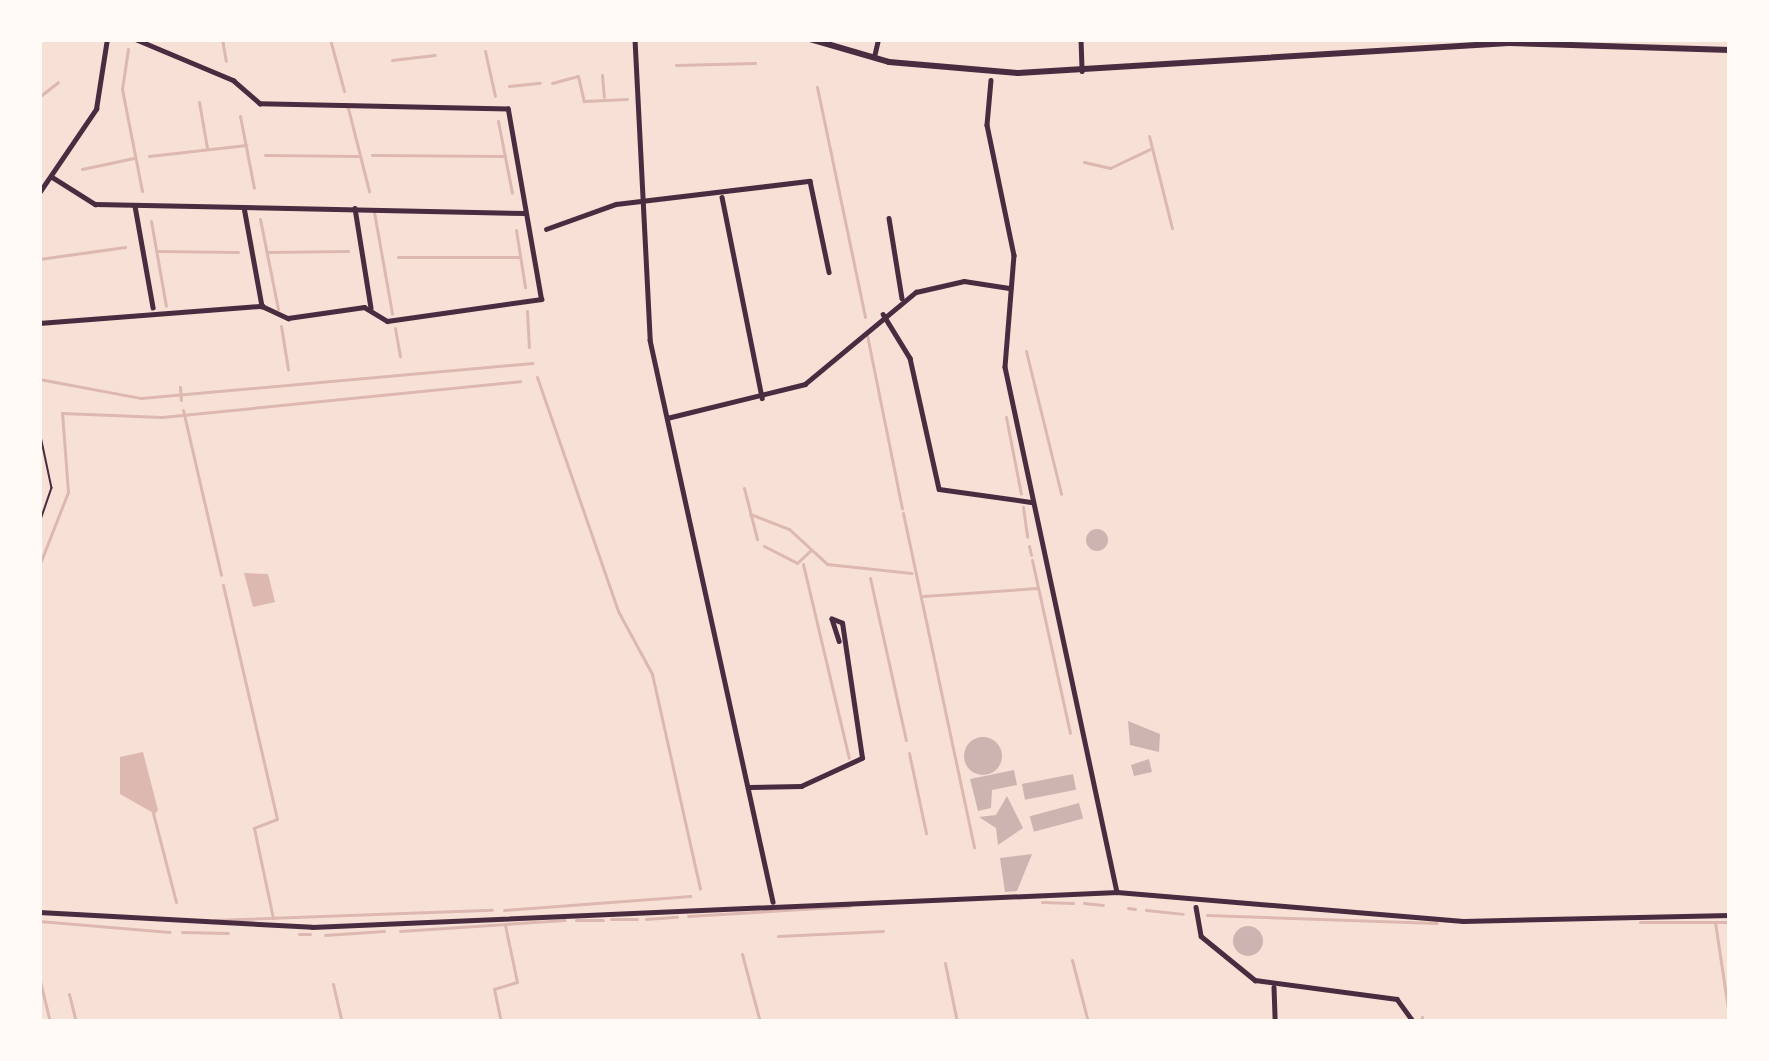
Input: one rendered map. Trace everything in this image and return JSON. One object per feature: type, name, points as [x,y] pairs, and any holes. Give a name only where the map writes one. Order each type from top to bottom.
[{"type":"street","points":[[39,193],[96,109],[107,39]]},
{"type":"street","points":[[134,39],[234,81],[260,104],[504,107],[517,128],[525,213],[541,299],[387,321],[371,308],[355,208]]},
{"type":"street","points":[[635,39],[637,202],[667,418],[773,902]]},
{"type":"street","points":[[810,39],[874,58],[991,76],[1509,43],[1730,50]]},
{"type":"street","points":[[874,58],[878,39]]},
{"type":"street","points":[[1081,39],[1082,71]]},
{"type":"street","points":[[991,76],[986,125],[1012,244],[1005,367],[1117,892]]},
{"type":"street","points":[[52,177],[95,204],[525,213]]},
{"type":"street","points":[[546,229],[637,202],[722,197],[811,181],[829,272]]},
{"type":"street","points":[[722,197],[762,398]]},
{"type":"street","points":[[135,206],[154,308]]},
{"type":"street","points":[[244,207],[262,306]]},
{"type":"street","points":[[889,218],[902,298]]},
{"type":"street","points":[[667,418],[805,384],[902,298],[964,281],[1010,288]]},
{"type":"street","points":[[39,323],[154,308],[176,320],[262,306],[288,318],[371,308]]},
{"type":"street","points":[[883,313],[910,358],[939,489],[1032,502]]},
{"type":"street","points":[[749,788],[800,786],[862,758],[839,641]]},
{"type":"street","points":[[39,912],[312,927],[773,902],[1117,892],[1196,907],[1463,921],[1730,915]]},
{"type":"street","points":[[1196,907],[1201,936],[1274,987],[1397,999],[1414,1022]]},
{"type":"street","points":[[1274,987],[1275,1022]]},
{"type":"path","points":[[39,427],[52,488],[39,525]]},
{"type":"shaded area","points":[[244,573],[268,574],[275,602],[253,607]]},
{"type":"shaded area","points":[[143,752],[158,810],[155,814],[120,794],[120,757]]},
{"type":"building","points":[[1097,529],[1108,540],[1097,551],[1086,540]]},
{"type":"building","points":[[1128,721],[1160,734],[1159,752],[1130,745]]},
{"type":"building","points":[[983,737],[996,743],[1002,756],[996,769],[983,775],[970,769],[964,756],[970,743]]},
{"type":"building","points":[[1149,759],[1152,772],[1134,776],[1131,765]]},
{"type":"building","points":[[1014,770],[1017,785],[992,790],[991,808],[978,811],[970,779]]},
{"type":"building","points":[[1073,774],[1076,790],[1025,800],[1022,784]]},
{"type":"building","points":[[1007,796],[1023,828],[998,845],[996,828],[979,817],[996,815]]},
{"type":"building","points":[[1079,803],[1083,818],[1034,832],[1030,816]]},
{"type":"building","points":[[1032,854],[1017,891],[1005,892],[1000,858]]},
{"type":"building","points":[[1248,926],[1259,930],[1263,941],[1259,952],[1248,956],[1237,952],[1233,941],[1237,930]]},
{"type":"waterway","points":[[222,39],[226,61]]},
{"type":"waterway","points":[[330,39],[344,91]]},
{"type":"waterway","points":[[128,49],[122,89],[142,191]]},
{"type":"waterway","points":[[485,51],[495,96]]},
{"type":"waterway","points":[[392,60],[435,55]]},
{"type":"waterway","points":[[676,65],[755,63]]},
{"type":"waterway","points":[[602,75],[604,97]]},
{"type":"waterway","points":[[552,83],[578,76],[584,101],[627,99]]},
{"type":"waterway","points":[[39,97],[58,82]]},
{"type":"waterway","points":[[509,86],[540,83]]},
{"type":"waterway","points":[[817,87],[865,317]]},
{"type":"waterway","points":[[199,102],[207,148]]},
{"type":"waterway","points":[[348,108],[369,191]]},
{"type":"waterway","points":[[240,116],[254,188]]},
{"type":"waterway","points":[[498,121],[512,193]]},
{"type":"waterway","points":[[1149,136],[1172,228]]},
{"type":"waterway","points":[[149,156],[246,145]]},
{"type":"waterway","points":[[1084,162],[1110,168],[1150,149]]},
{"type":"waterway","points":[[265,155],[360,156]]},
{"type":"waterway","points":[[372,155],[505,156]]},
{"type":"waterway","points":[[82,169],[134,158]]},
{"type":"waterway","points":[[374,212],[392,313]]},
{"type":"waterway","points":[[260,219],[278,309]]},
{"type":"waterway","points":[[151,221],[166,306]]},
{"type":"waterway","points":[[516,230],[525,287]]},
{"type":"waterway","points":[[39,259],[125,247]]},
{"type":"waterway","points":[[157,251],[238,252]]},
{"type":"waterway","points":[[267,252],[348,251]]},
{"type":"waterway","points":[[398,257],[520,257]]},
{"type":"waterway","points":[[527,311],[529,347]]},
{"type":"waterway","points":[[281,326],[288,369]]},
{"type":"waterway","points":[[395,328],[400,357]]},
{"type":"waterway","points":[[867,335],[902,508]]},
{"type":"waterway","points":[[1026,351],[1061,494]]},
{"type":"waterway","points":[[39,379],[141,398],[532,363]]},
{"type":"waterway","points":[[537,377],[618,611],[652,674],[700,889]]},
{"type":"waterway","points":[[39,566],[68,492],[62,413],[162,417],[520,381]]},
{"type":"waterway","points":[[180,387],[181,400]]},
{"type":"waterway","points":[[183,410],[221,575]]},
{"type":"waterway","points":[[1006,417],[1021,494]]},
{"type":"waterway","points":[[744,488],[757,539]]},
{"type":"waterway","points":[[1023,507],[1027,537]]},
{"type":"waterway","points":[[903,513],[974,848]]},
{"type":"waterway","points":[[750,514],[789,529],[827,564],[912,573]]},
{"type":"waterway","points":[[764,546],[797,563],[810,551]]},
{"type":"waterway","points":[[1029,546],[1031,555]]},
{"type":"waterway","points":[[1032,560],[1070,733]]},
{"type":"waterway","points":[[803,564],[849,758]]},
{"type":"waterway","points":[[870,578],[906,740]]},
{"type":"waterway","points":[[223,585],[277,819],[254,828],[273,918]]},
{"type":"waterway","points":[[923,596],[1037,588]]},
{"type":"waterway","points":[[909,753],[926,833]]},
{"type":"waterway","points":[[153,813],[176,902]]},
{"type":"waterway","points":[[504,910],[690,896]]},
{"type":"waterway","points":[[1042,902],[1073,903]]},
{"type":"waterway","points":[[1084,903],[1103,905]]},
{"type":"waterway","points":[[688,916],[850,906]]},
{"type":"waterway","points":[[1128,908],[1135,909]]},
{"type":"waterway","points":[[215,920],[492,910]]},
{"type":"waterway","points":[[1146,910],[1183,914]]},
{"type":"waterway","points":[[1207,915],[1437,923]]},
{"type":"waterway","points":[[646,919],[677,917]]},
{"type":"waterway","points":[[611,919],[637,919]]},
{"type":"waterway","points":[[400,931],[565,920]]},
{"type":"waterway","points":[[576,920],[603,920]]},
{"type":"waterway","points":[[39,921],[170,932]]},
{"type":"waterway","points":[[1640,922],[1730,922]]},
{"type":"waterway","points":[[1715,922],[1730,1022]]},
{"type":"waterway","points":[[501,1022],[494,989],[517,982],[505,925]]},
{"type":"waterway","points":[[325,935],[384,931]]},
{"type":"waterway","points":[[778,936],[883,931]]},
{"type":"waterway","points":[[182,932],[228,933]]},
{"type":"waterway","points":[[299,934],[310,934]]},
{"type":"waterway","points":[[742,954],[760,1022]]},
{"type":"waterway","points":[[1072,960],[1088,1022]]},
{"type":"waterway","points":[[945,963],[957,1022]]},
{"type":"waterway","points":[[40,981],[50,1022]]},
{"type":"waterway","points":[[333,984],[342,1022]]},
{"type":"waterway","points":[[69,994],[76,1022]]},
{"type":"waterway","points":[[1422,1017],[1423,1022]]}]
